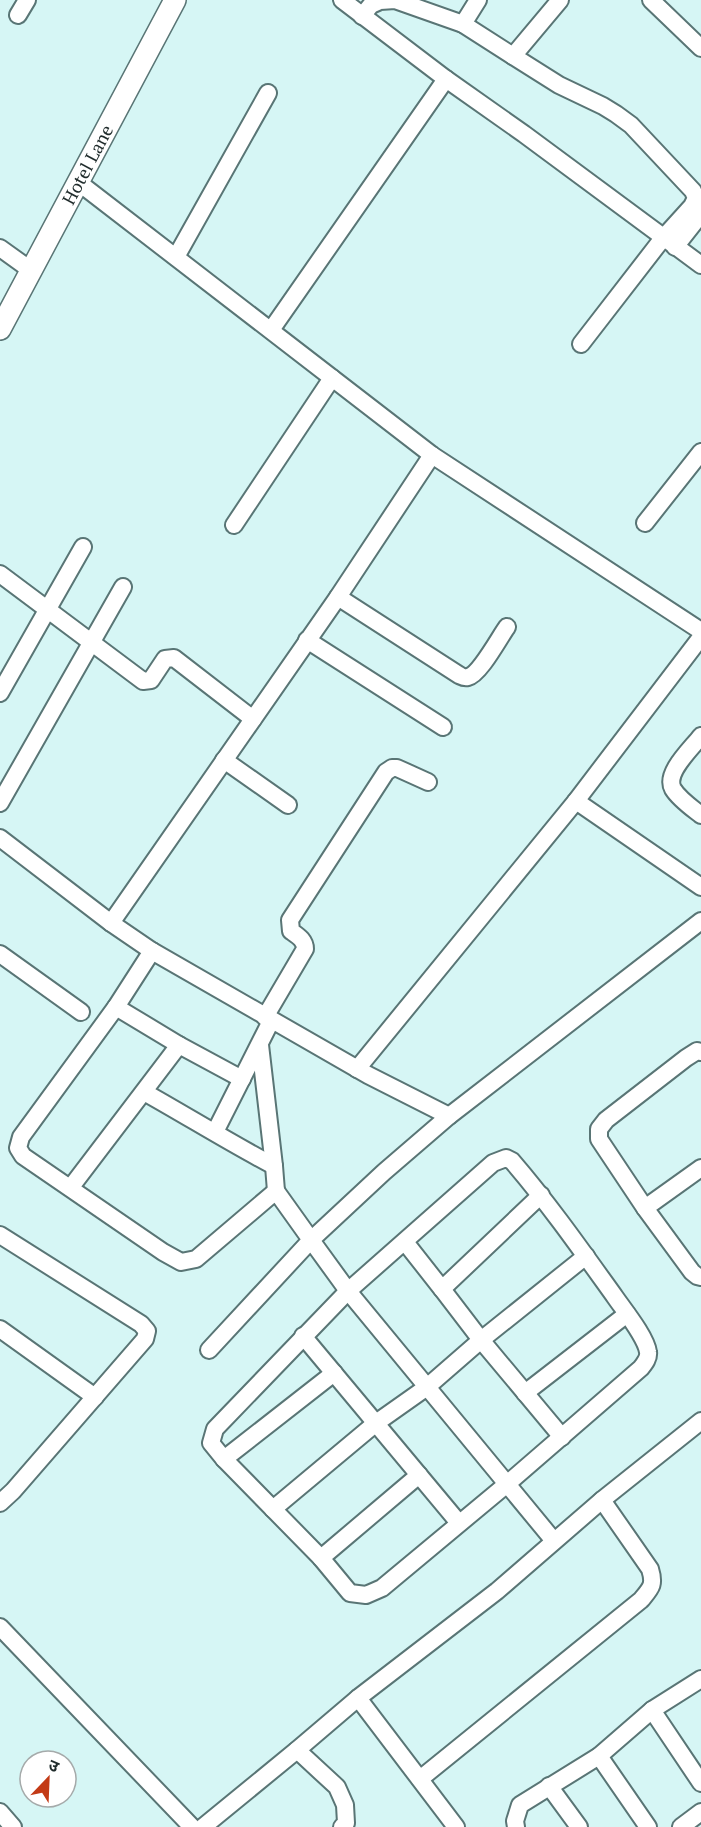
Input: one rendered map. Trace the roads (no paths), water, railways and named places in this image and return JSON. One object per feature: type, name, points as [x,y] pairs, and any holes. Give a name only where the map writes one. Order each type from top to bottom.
[{"type":"street","points":[[18,15],[27,0]]},
{"type":"street","name":"Hotel Lane","points":[[0,329],[16,259],[78,182],[175,0]]},
{"type":"street","points":[[342,0],[701,265]]},
{"type":"street","points":[[362,16],[371,5],[380,1],[395,0],[463,24],[559,85],[603,106],[631,125],[693,191],[696,198],[669,242]]},
{"type":"street","points":[[463,24],[478,0]]},
{"type":"street","points":[[513,56],[560,0]]},
{"type":"street","points":[[651,0],[701,48]]},
{"type":"street","points":[[271,330],[446,79]]},
{"type":"street","points":[[176,257],[268,93]]},
{"type":"street","points":[[78,182],[432,454],[701,631]]},
{"type":"street","points":[[581,344],[669,242],[701,214]]},
{"type":"street","points":[[234,525],[332,378]]},
{"type":"street","points":[[645,523],[701,452]]},
{"type":"street","points":[[111,923],[338,597],[432,454]]},
{"type":"street","points":[[0,693],[83,546]]},
{"type":"street","points":[[0,574],[144,681],[151,681],[165,659],[174,658],[253,719]]},
{"type":"street","points":[[0,803],[123,586]]},
{"type":"street","points":[[338,597],[459,675],[466,677],[472,676],[479,669],[507,627]]},
{"type":"street","points":[[357,1069],[576,801],[701,637]]},
{"type":"street","points":[[307,640],[443,727]]},
{"type":"street","points":[[701,736],[674,770],[671,779],[672,787],[701,815]]},
{"type":"street","points":[[224,760],[288,805]]},
{"type":"street","points":[[215,1132],[260,1045],[268,1019],[305,949],[303,940],[291,931],[290,920],[386,772],[397,768],[428,783]]},
{"type":"street","points":[[576,801],[701,887]]},
{"type":"street","points":[[0,838],[111,923],[152,951],[357,1069],[449,1116]]},
{"type":"street","points":[[209,1350],[311,1240],[384,1172],[449,1116],[701,921]]},
{"type":"street","points":[[152,951],[116,1007],[21,1137],[18,1148],[23,1156],[181,1262],[196,1259],[276,1191]]},
{"type":"street","points":[[0,954],[81,1012]]},
{"type":"street","points":[[116,1007],[242,1079]]},
{"type":"street","points":[[71,1187],[179,1045]]},
{"type":"street","points":[[260,1045],[276,1191],[348,1291],[554,1541]]},
{"type":"street","points":[[701,1052],[686,1058],[606,1120],[599,1129],[599,1139],[645,1208],[692,1272],[701,1277]]},
{"type":"street","points":[[144,1092],[274,1166]]},
{"type":"street","points":[[506,1158],[512,1161],[541,1195],[645,1342],[648,1353],[647,1361],[562,1437],[382,1588],[366,1595],[350,1593],[321,1558],[224,1460],[211,1443],[215,1430],[348,1291],[498,1160],[506,1158]]},
{"type":"street","points":[[645,1208],[701,1168]]},
{"type":"street","points":[[442,1289],[541,1195]]},
{"type":"street","points":[[0,1235],[141,1324],[147,1331],[145,1339],[95,1396],[6,1486],[0,1503]]},
{"type":"street","points":[[405,1242],[481,1341],[562,1437]]},
{"type":"street","points":[[273,1509],[376,1424],[427,1387],[586,1256]]},
{"type":"street","points":[[525,1392],[627,1314]]},
{"type":"street","points":[[0,1329],[95,1396]]},
{"type":"street","points":[[303,1336],[459,1523]]},
{"type":"street","points":[[224,1460],[334,1373]]},
{"type":"street","points":[[203,1827],[358,1698],[497,1591],[602,1500],[701,1422]]},
{"type":"street","points":[[321,1558],[418,1475]]},
{"type":"street","points":[[420,1779],[641,1600],[652,1587],[653,1579],[650,1569],[602,1500]]},
{"type":"street","points":[[0,1627],[192,1827]]},
{"type":"street","points":[[516,1827],[515,1821],[520,1805],[599,1756],[652,1710],[700,1682]]},
{"type":"street","points":[[358,1698],[456,1827]]},
{"type":"street","points":[[652,1710],[701,1783]]},
{"type":"street","points":[[297,1750],[337,1787],[345,1805],[346,1822],[342,1827]]},
{"type":"street","points":[[599,1756],[648,1827]]},
{"type":"street","points":[[549,1786],[579,1827]]},
{"type":"street","points":[[0,1812],[13,1827]]},
{"type":"street","points":[[681,1827],[701,1812]]}]
